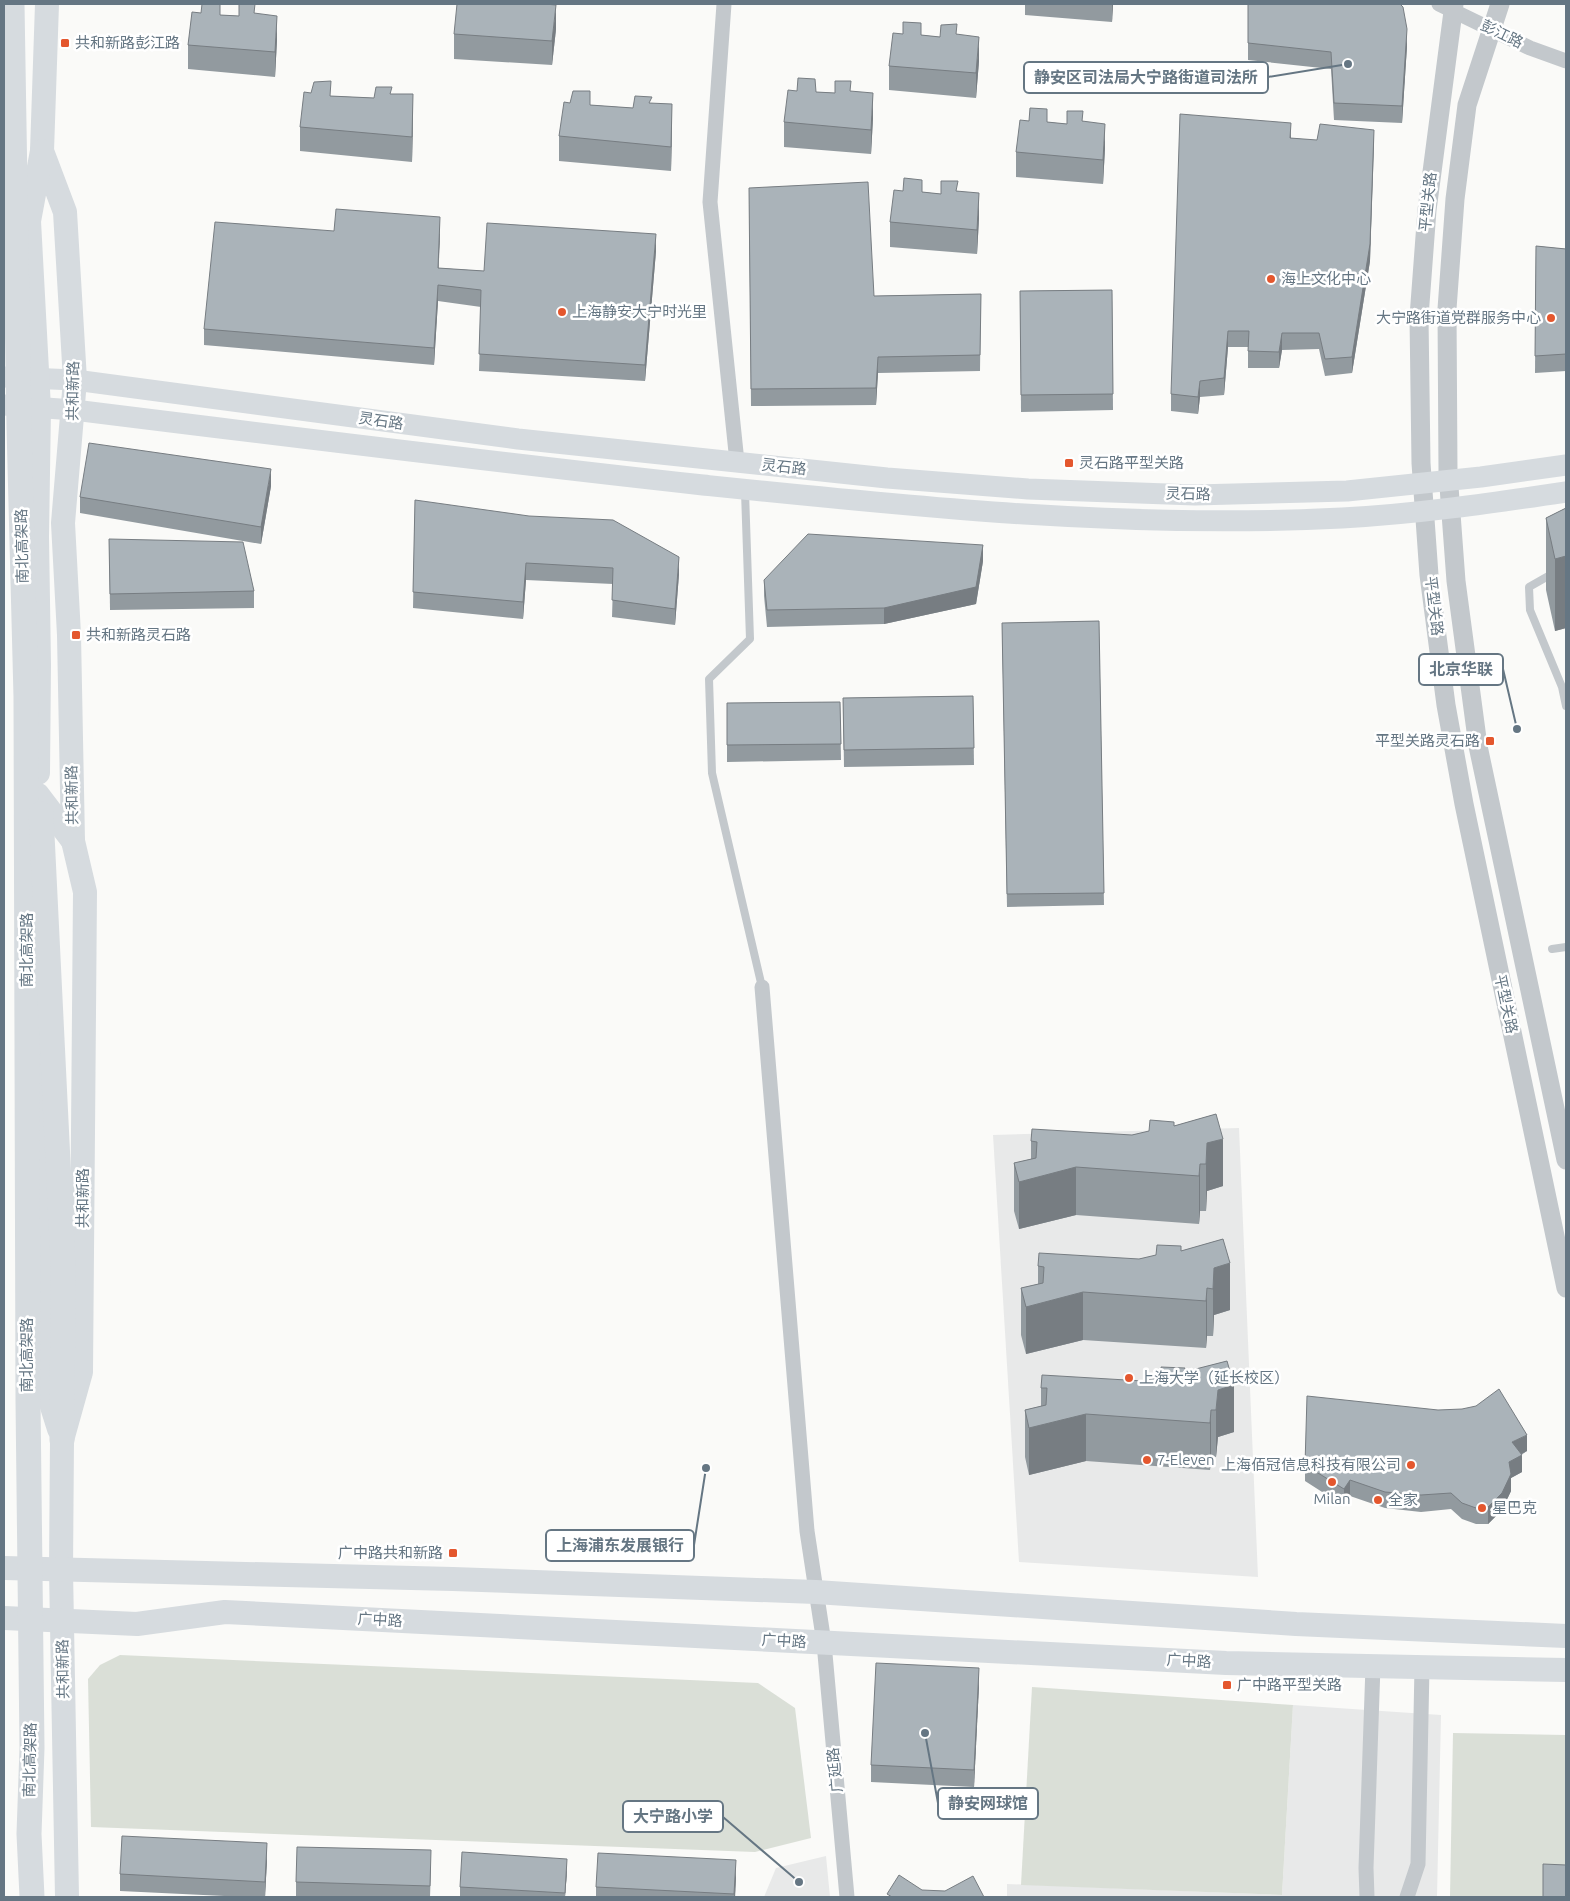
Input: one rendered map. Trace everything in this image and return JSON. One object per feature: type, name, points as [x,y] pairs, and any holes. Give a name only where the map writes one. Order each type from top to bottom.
[{"type":"highway","name":"南北高架路","points":[[12,4],[26,697],[28,1380],[32,1748],[29,1834],[32,1897]]},
{"type":"highway","points":[[26,697],[37,766],[44,840],[63,1264],[62,1440]]},
{"type":"main road","name":"共和新路","points":[[46,4],[42,151],[29,221],[39,408],[37,537],[39,1037],[48,1394],[62,1440]]},
{"type":"main road","name":"共和新路","points":[[42,151],[65,212],[75,380],[74,410],[63,523],[68,619],[73,841],[86,892],[81,1372],[62,1440],[61,1570],[67,1897]]},
{"type":"main road","name":"灵石路","points":[[4,377],[75,380],[518,439],[887,478],[1028,489],[1195,495],[1347,491],[1448,481],[1566,465]]},
{"type":"main road","name":"灵石路","points":[[4,405],[74,410],[533,467],[908,507],[1043,517],[1183,521],[1343,518],[1450,508],[1566,492]]},
{"type":"main road","points":[[39,664],[68,619]]},
{"type":"main road","points":[[38,795],[73,841]]},
{"type":"main road","points":[[4,1568],[453,1579],[816,1592],[1296,1624],[1566,1636]]},
{"type":"main road","name":"广中路","points":[[4,1618],[137,1624],[225,1612],[1226,1663],[1566,1670]]},
{"type":"street","points":[[724,4],[710,202],[737,462]]},
{"type":"street","name":"平型关路","points":[[1500,4],[1467,105],[1455,198],[1447,309],[1448,481],[1456,581],[1478,746],[1566,1160]]},
{"type":"street","name":"平型关路","points":[[1449,6],[1427,210],[1420,307],[1423,483],[1429,575],[1446,705],[1457,768],[1566,1288]]},
{"type":"street","name":"彭江路","points":[[1449,6],[1492,29],[1566,62]]},
{"type":"street","name":"广延路","points":[[762,986],[807,1531],[824,1642],[847,1897]]},
{"type":"street","points":[[1368,1897],[1366,1868],[1373,1666]]},
{"type":"street","points":[[1406,1897],[1418,1864],[1422,1667]]},
{"type":"lane","points":[[745,489],[750,639],[709,679],[712,773],[762,986]]},
{"type":"lane","points":[[1566,566],[1529,587],[1530,610],[1562,687],[1566,706]]},
{"type":"lane","points":[[1552,949],[1566,947]]},
{"type":"shaded area","name":"上海大学（延长校区）","points":[[1239,1128],[1258,1577],[1019,1562],[993,1135]]},
{"type":"shaded area","points":[[120,1655],[758,1683],[795,1708],[811,1838],[755,1852],[91,1827],[88,1679],[100,1665]]},
{"type":"shaded area","points":[[1032,1687],[1293,1705],[1282,1895],[1021,1885]]},
{"type":"shaded area","points":[[1293,1705],[1441,1715],[1437,1897],[1007,1897],[1007,1884],[1282,1895]]},
{"type":"shaded area","points":[[1453,1733],[1566,1735],[1566,1897],[1450,1897]]},
{"type":"shaded area","points":[[826,1856],[830,1897],[764,1897],[776,1868]]},
{"type":"building","points":[[202,4],[220,4],[220,15],[239,16],[239,4],[255,4],[254,13],[277,16],[275,52],[188,45],[192,12],[201,13]]},
{"type":"building","points":[[457,4],[556,5],[552,41],[454,34]]},
{"type":"building","points":[[1248,4],[1400,4],[1403,7],[1407,29],[1402,106],[1334,103],[1331,52],[1248,43]]},
{"type":"building","points":[[903,22],[921,23],[921,35],[940,37],[941,25],[957,24],[956,34],[979,37],[976,73],[889,66],[893,33],[903,34]]},
{"type":"building","points":[[798,78],[815,79],[816,92],[835,93],[835,81],[851,81],[850,91],[873,93],[871,130],[784,122],[788,90],[797,91]]},
{"type":"building","points":[[331,81],[330,96],[374,98],[376,87],[392,87],[390,94],[413,94],[412,137],[300,127],[304,92],[311,93],[314,82]]},
{"type":"building","points":[[573,91],[590,91],[590,105],[633,108],[635,96],[652,97],[649,103],[672,104],[671,147],[559,136],[564,102],[570,103]]},
{"type":"building","points":[[1030,108],[1047,109],[1047,122],[1067,124],[1067,111],[1083,111],[1082,121],[1105,124],[1103,160],[1016,152],[1020,120],[1029,121]]},
{"type":"building","name":"海上文化中心","points":[[1180,114],[1291,123],[1290,138],[1317,140],[1320,124],[1374,130],[1370,244],[1352,357],[1325,359],[1319,333],[1282,333],[1279,352],[1248,351],[1249,331],[1228,331],[1224,378],[1200,381],[1198,397],[1171,394]]},
{"type":"building","points":[[904,178],[922,180],[922,192],[941,194],[941,181],[958,181],[956,191],[979,193],[977,230],[890,222],[894,190],[903,191]]},
{"type":"building","points":[[868,182],[874,296],[981,294],[980,355],[878,357],[876,388],[751,389],[749,188]]},
{"type":"building","points":[[336,209],[440,217],[438,268],[484,271],[487,223],[656,234],[645,365],[479,354],[481,290],[438,285],[434,348],[204,329],[215,222],[334,231]]},
{"type":"building","name":"大宁路街道党群服务中心","points":[[1536,246],[1566,249],[1566,354],[1535,356]]},
{"type":"building","points":[[1112,290],[1113,394],[1021,395],[1020,291]]},
{"type":"building","points":[[89,443],[271,469],[261,527],[80,497]]},
{"type":"building","points":[[415,500],[529,516],[613,520],[679,557],[675,609],[612,600],[613,568],[526,563],[523,602],[413,592]]},
{"type":"building","points":[[1566,508],[1566,556],[1555,559],[1546,518]]},
{"type":"building","points":[[808,534],[983,545],[976,587],[884,608],[767,610],[764,580]]},
{"type":"building","points":[[109,539],[243,542],[254,591],[110,594]]},
{"type":"building","points":[[1099,621],[1104,893],[1007,894],[1002,623]]},
{"type":"building","points":[[973,696],[974,748],[844,750],[843,698]]},
{"type":"building","points":[[840,702],[841,744],[727,745],[727,703]]},
{"type":"building","points":[[1216,1114],[1223,1139],[1207,1143],[1206,1164],[1200,1164],[1199,1176],[1076,1167],[1019,1182],[1014,1163],[1036,1158],[1037,1142],[1031,1141],[1032,1129],[1132,1135],[1149,1131],[1150,1120],[1174,1122],[1174,1126]]},
{"type":"building","points":[[1223,1239],[1230,1263],[1214,1268],[1213,1289],[1207,1288],[1206,1301],[1083,1292],[1026,1307],[1021,1288],[1043,1283],[1044,1267],[1038,1266],[1039,1253],[1139,1259],[1156,1255],[1157,1245],[1181,1246],[1181,1251]]},
{"type":"building","points":[[1227,1361],[1234,1385],[1218,1390],[1216,1410],[1211,1410],[1210,1423],[1086,1414],[1029,1428],[1025,1410],[1046,1405],[1047,1388],[1041,1388],[1042,1375],[1143,1381],[1160,1377],[1161,1367],[1185,1368],[1184,1372]]},
{"type":"building","name":"上海佰冠信息科技有限公司","points":[[1499,1389],[1527,1435],[1512,1442],[1522,1455],[1509,1462],[1511,1474],[1502,1493],[1488,1507],[1476,1508],[1462,1503],[1451,1493],[1421,1495],[1385,1492],[1350,1480],[1344,1489],[1305,1465],[1307,1396],[1438,1410],[1462,1409],[1476,1406]]},
{"type":"building","points":[[876,1663],[979,1668],[974,1770],[871,1765]]},
{"type":"building","points":[[122,1836],[267,1843],[265,1882],[120,1874]]},
{"type":"building","points":[[297,1847],[431,1850],[430,1886],[296,1882]]},
{"type":"building","points":[[462,1852],[567,1859],[565,1893],[460,1887]]},
{"type":"building","points":[[598,1853],[736,1860],[734,1894],[596,1887]]},
{"type":"building","points":[[1543,1864],[1566,1865],[1566,1897],[1543,1897]]},
{"type":"building","points":[[899,1875],[922,1890],[945,1891],[973,1876],[984,1897],[892,1897],[887,1894]]},
{"type":"place","name":"共和新路彭江路","points":[[65,43]]},
{"type":"place","name":"静安区司法局大宁路街道司法所","points":[[1348,64]]},
{"type":"place","name":"海上文化中心","points":[[1271,279]]},
{"type":"place","name":"上海静安大宁时光里","points":[[562,312]]},
{"type":"place","name":"大宁路街道党群服务中心","points":[[1551,318]]},
{"type":"place","name":"灵石路平型关路","points":[[1069,463]]},
{"type":"place","name":"共和新路灵石路","points":[[76,635]]},
{"type":"place","name":"北京华联","points":[[1517,729]]},
{"type":"place","name":"平型关路灵石路","points":[[1490,741]]},
{"type":"place","name":"上海大学（延长校区）","points":[[1129,1378]]},
{"type":"place","name":"7-Eleven","points":[[1147,1460]]},
{"type":"place","name":"上海佰冠信息科技有限公司","points":[[1411,1465]]},
{"type":"place","name":"上海浦东发展银行","points":[[706,1468]]},
{"type":"place","name":"Milan","points":[[1332,1482]]},
{"type":"place","name":"全家","points":[[1378,1500]]},
{"type":"place","name":"星巴克","points":[[1482,1508]]},
{"type":"place","name":"广中路共和新路","points":[[453,1553]]},
{"type":"place","name":"广中路平型关路","points":[[1227,1685]]},
{"type":"place","name":"静安网球馆","points":[[925,1733]]},
{"type":"place","name":"大宁路小学","points":[[799,1882]]}]
